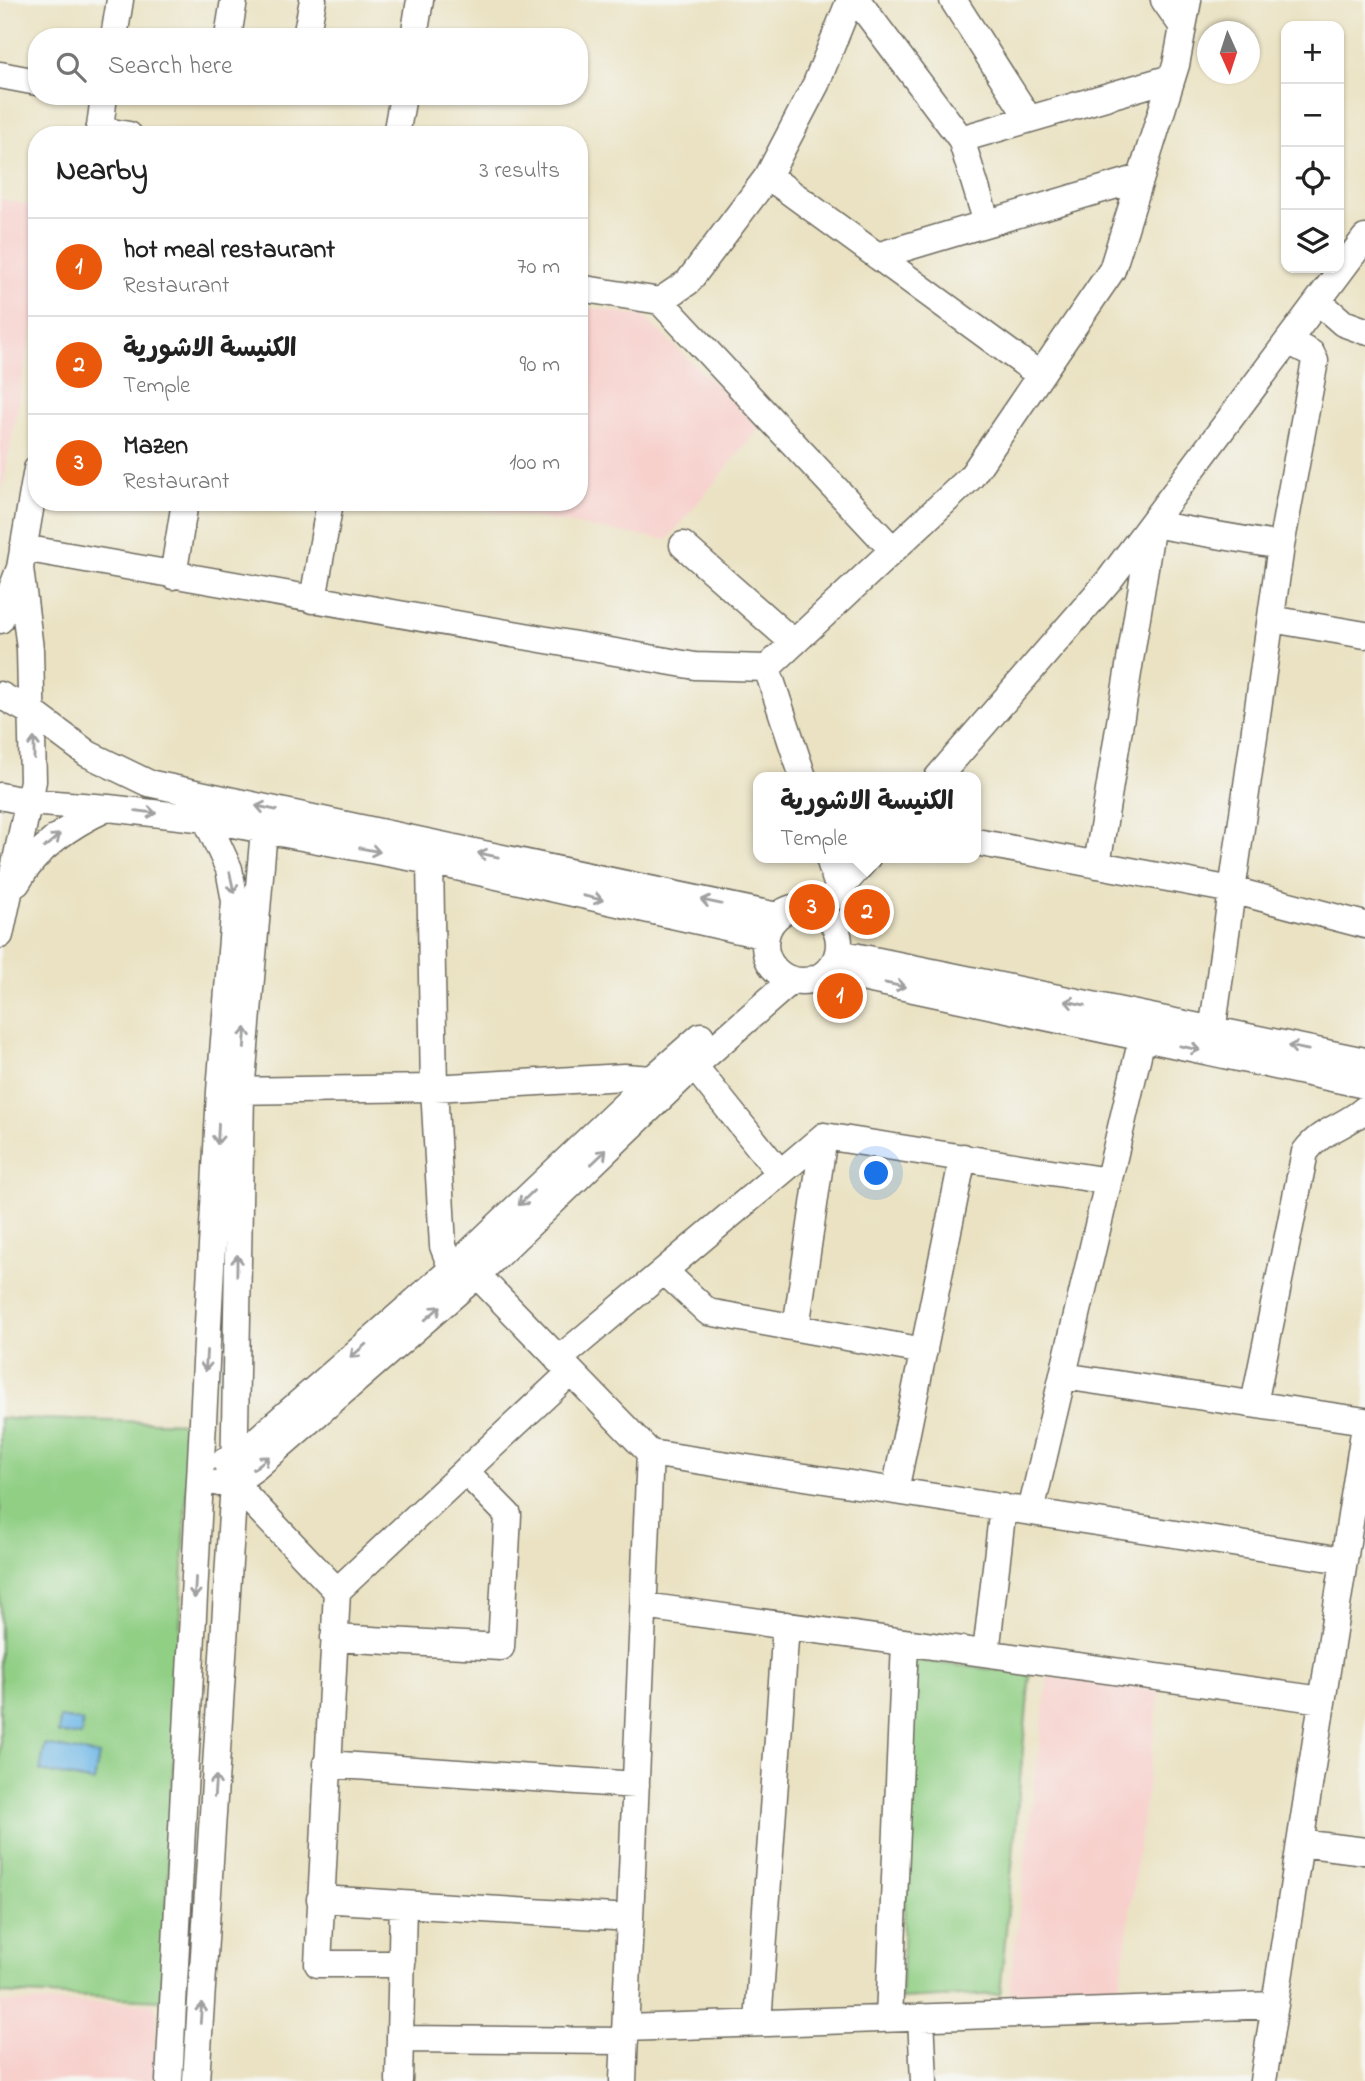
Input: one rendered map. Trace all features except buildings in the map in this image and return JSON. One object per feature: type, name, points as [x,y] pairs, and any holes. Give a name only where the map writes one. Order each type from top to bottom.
[{"type":"street","points":[[115,28],[120,0]]},
{"type":"street","points":[[229,28],[234,0]]},
{"type":"street","points":[[308,28],[313,0]]},
{"type":"street","points":[[415,28],[420,0]]},
{"type":"street","points":[[660,302],[688,282],[768,176],[816,84],[850,0]]},
{"type":"street","points":[[858,0],[961,139],[988,223]]},
{"type":"street","points":[[953,0],[1029,119]]},
{"type":"street","points":[[1164,0],[1183,27]]},
{"type":"street","points":[[21,558],[173,576],[695,666],[767,668],[971,477],[1112,270],[1171,78],[1188,0]]},
{"type":"street","points":[[0,75],[28,80]]},
{"type":"street","points":[[961,139],[1171,78]]},
{"type":"street","points":[[100,126],[103,105]]},
{"type":"street","points":[[398,126],[401,105]]},
{"type":"street","points":[[768,176],[1040,375]]},
{"type":"street","points":[[877,256],[1140,178]]},
{"type":"street","points":[[942,772],[1093,601],[1365,238]]},
{"type":"street","points":[[588,290],[660,302],[893,550]]},
{"type":"street","points":[[1318,301],[1343,323],[1365,331]]},
{"type":"street","points":[[1212,1032],[1281,546],[1315,361],[1311,353],[1288,341]]},
{"type":"street","points":[[2,611],[21,558],[29,511]]},
{"type":"street","points":[[173,576],[184,511]]},
{"type":"street","points":[[313,600],[328,511]]},
{"type":"street","points":[[1152,524],[1281,546]]},
{"type":"street","points":[[1097,865],[1152,524]]},
{"type":"street","points":[[683,545],[794,643]]},
{"type":"street","points":[[0,935],[29,802],[34,749],[30,649],[21,558]]},
{"type":"street","points":[[1271,619],[1365,635]]},
{"type":"street","points":[[767,668],[801,772]]},
{"type":"street","points":[[0,695],[33,713],[88,754],[148,783],[772,926]]},
{"type":"street","points":[[0,796],[29,802],[206,820],[772,926],[803,907],[821,911],[829,917],[839,934],[834,962],[812,980],[784,975],[767,955],[772,926]]},
{"type":"street","points":[[10,893],[21,875],[48,844],[81,820],[108,808]]},
{"type":"street","points":[[196,2081],[233,1472],[230,1091],[235,901],[229,870],[206,820]]},
{"type":"street","points":[[169,2081],[200,1473],[230,1091],[264,830]]},
{"type":"street","points":[[981,843],[1232,890],[1365,925]]},
{"type":"street","points":[[430,861],[434,1088],[443,1246],[464,1272],[565,1366],[650,1453],[1343,1560]]},
{"type":"street","points":[[831,863],[839,890]]},
{"type":"street","points":[[821,911],[863,863]]},
{"type":"street","points":[[834,962],[1365,1061]]},
{"type":"street","points":[[834,962],[1142,1038],[1365,1084]]},
{"type":"street","points":[[200,1473],[233,1472],[256,1467],[464,1272],[694,1066],[784,975]]},
{"type":"street","points":[[464,1272],[652,1079],[784,975]]},
{"type":"street","points":[[1031,1511],[1142,1038]]},
{"type":"street","points":[[694,1066],[780,1173]]},
{"type":"street","points":[[230,1091],[434,1088],[624,1077],[652,1079]]},
{"type":"street","points":[[1254,1404],[1305,1152],[1326,1130],[1347,1122],[1365,1109]]},
{"type":"street","points":[[402,1964],[318,1964],[326,1764],[337,1591],[465,1471],[565,1366],[664,1270],[824,1136],[1108,1181]]},
{"type":"street","points":[[796,1328],[824,1136]]},
{"type":"street","points":[[895,1491],[963,1157]]},
{"type":"street","points":[[664,1270],[708,1312],[924,1351]]},
{"type":"street","points":[[1063,1376],[1365,1423],[1361,1475],[1343,1560],[1263,2081]]},
{"type":"street","points":[[624,2081],[650,1453]]},
{"type":"street","points":[[334,1638],[501,1647],[508,1515],[465,1471]]},
{"type":"street","points":[[233,1472],[337,1591]]},
{"type":"street","points":[[986,1653],[1003,1507]]},
{"type":"street","points":[[644,1606],[1322,1700]]},
{"type":"street","points":[[758,2022],[786,1625]]},
{"type":"street","points":[[889,2018],[905,1643]]},
{"type":"street","points":[[326,1764],[636,1785]]},
{"type":"street","points":[[1300,1843],[1365,1851]]},
{"type":"street","points":[[320,1899],[631,1918]]},
{"type":"street","points":[[399,2081],[403,1904]]},
{"type":"street","points":[[400,2039],[625,2034],[758,2022],[1275,2005]]},
{"type":"street","points":[[921,2017],[924,2081]]},
{"type":"shaded area","points":[[0,199],[28,204],[28,352],[0,501]]},
{"type":"shaded area","points":[[588,307],[643,316],[760,428],[667,540],[494,511],[588,511]]},
{"type":"shaded area","points":[[1048,1676],[1160,1690],[1119,1994],[1009,1995]]},
{"type":"shaded area","points":[[0,2002],[152,2003],[157,2010],[154,2081],[0,2081]]},
{"type":"green space","points":[[0,1418],[190,1423],[162,2000],[0,1993]]},
{"type":"green space","points":[[914,1660],[1030,1674],[1000,1994],[901,1999]]},
{"type":"water","points":[[60,1718],[83,1721],[81,1736],[58,1733]]},
{"type":"water","points":[[45,1745],[99,1755],[94,1782],[40,1771]]},
{"type":"place","name":"Mazen","points":[[812,907]]},
{"type":"place","name":"الكنيسة الاشورية","points":[[867,912]]},
{"type":"place","name":"hot meal restaurant","points":[[840,996]]}]
